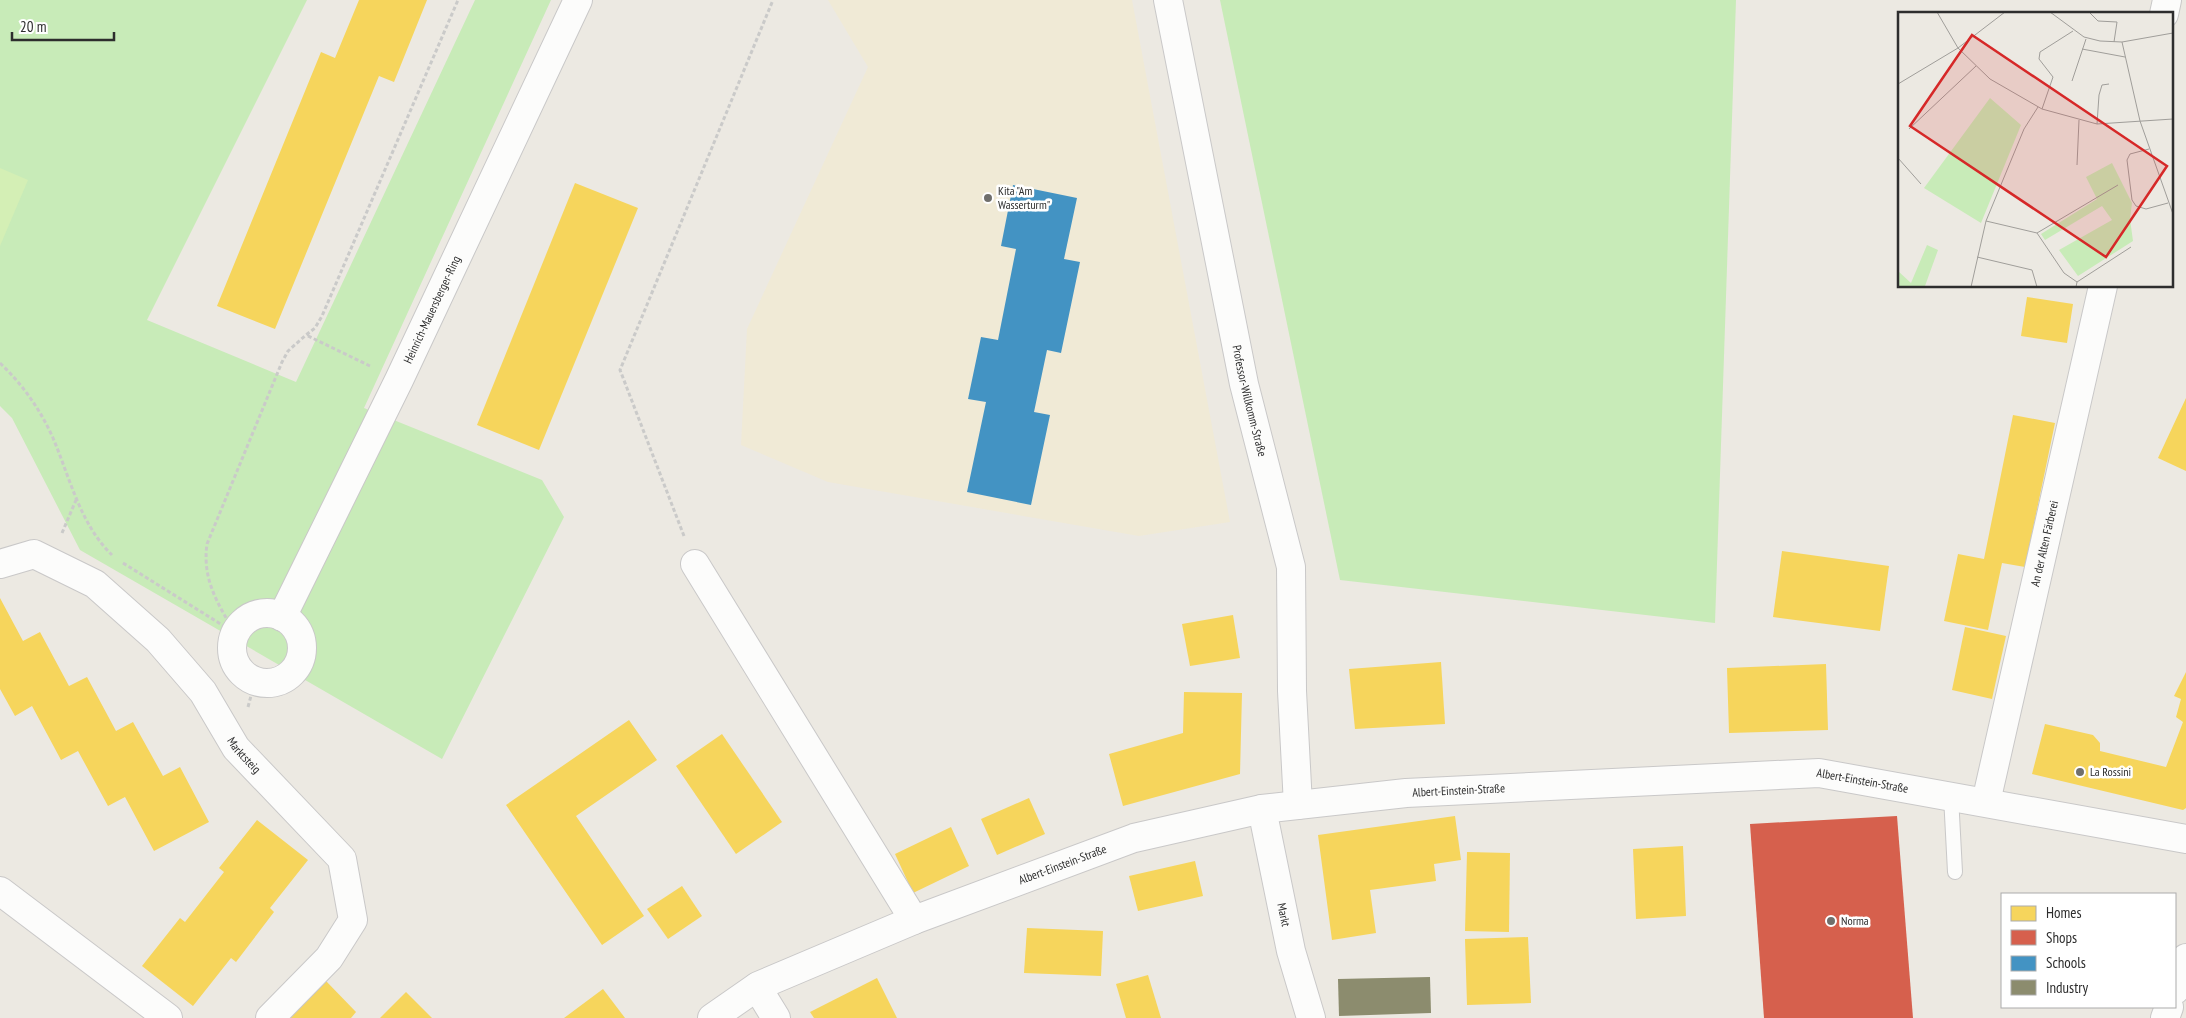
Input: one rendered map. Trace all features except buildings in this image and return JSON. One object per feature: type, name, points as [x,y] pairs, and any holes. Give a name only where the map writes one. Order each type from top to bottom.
[{"type":"street","name":"Heinrich-Mauersberger-Ring","points":[[282,617],[399,380],[578,0]]},
{"type":"street","name":"Professor-Willkomm-Straße","points":[[1168,0],[1244,384],[1291,566],[1292,691],[1298,805]]},
{"type":"street","name":"An der Alten Färberei","points":[[1986,802],[2102,288]]},
{"type":"street","name":"Marktsteig","points":[[0,564],[34,554],[95,584],[158,640],[203,692],[236,748],[342,859],[353,920],[329,958],[270,1018]]},
{"type":"street","points":[[695,564],[914,920]]},
{"type":"street","points":[[265,613],[282,617],[296,629],[301,640],[301,654],[297,665],[279,681],[255,681],[238,668],[233,657],[232,645],[235,633],[242,624],[254,616],[265,613]]},
{"type":"street","name":"Albert-Einstein-Straße","points":[[712,1018],[757,987],[914,920],[1134,838],[1262,809],[1406,793],[1819,773],[2186,839]]},
{"type":"street","name":"Markt","points":[[1262,809],[1291,951],[1311,1018]]},
{"type":"street","points":[[0,891],[168,1018]]},
{"type":"street","points":[[2176,987],[2186,958]]},
{"type":"street","points":[[757,987],[776,1018]]},
{"type":"lane","points":[[1951,796],[1954,872]]},
{"type":"path","points":[[235,633],[209,584],[206,568],[207,544],[282,362],[288,352],[315,328],[322,316],[458,0]]},
{"type":"path","points":[[695,564],[620,370],[774,0]]},
{"type":"path","points":[[306,335],[399,380]]},
{"type":"path","points":[[0,363],[18,380],[42,416],[76,499],[97,539],[110,554],[235,633]]},
{"type":"shaded area","name":"Kita \"Am Wasserturm\"","points":[[828,0],[1132,0],[1230,522],[1139,536],[828,482],[741,445],[747,329],[868,67]]},
{"type":"green space","points":[[0,0],[307,0],[147,320],[296,382],[475,0],[551,0],[364,408],[542,480],[564,517],[442,759],[80,550],[12,418],[0,406]]},
{"type":"green space","points":[[1220,0],[1736,0],[1715,623],[1340,580]]},
{"type":"green space","points":[[0,168],[28,180],[0,246]]},
{"type":"place","name":"Kita \"Am Wasserturm\"","points":[[988,198]]},
{"type":"place","name":"La Rossini","points":[[2080,772]]},
{"type":"place","name":"Norma","points":[[1831,921]]}]
